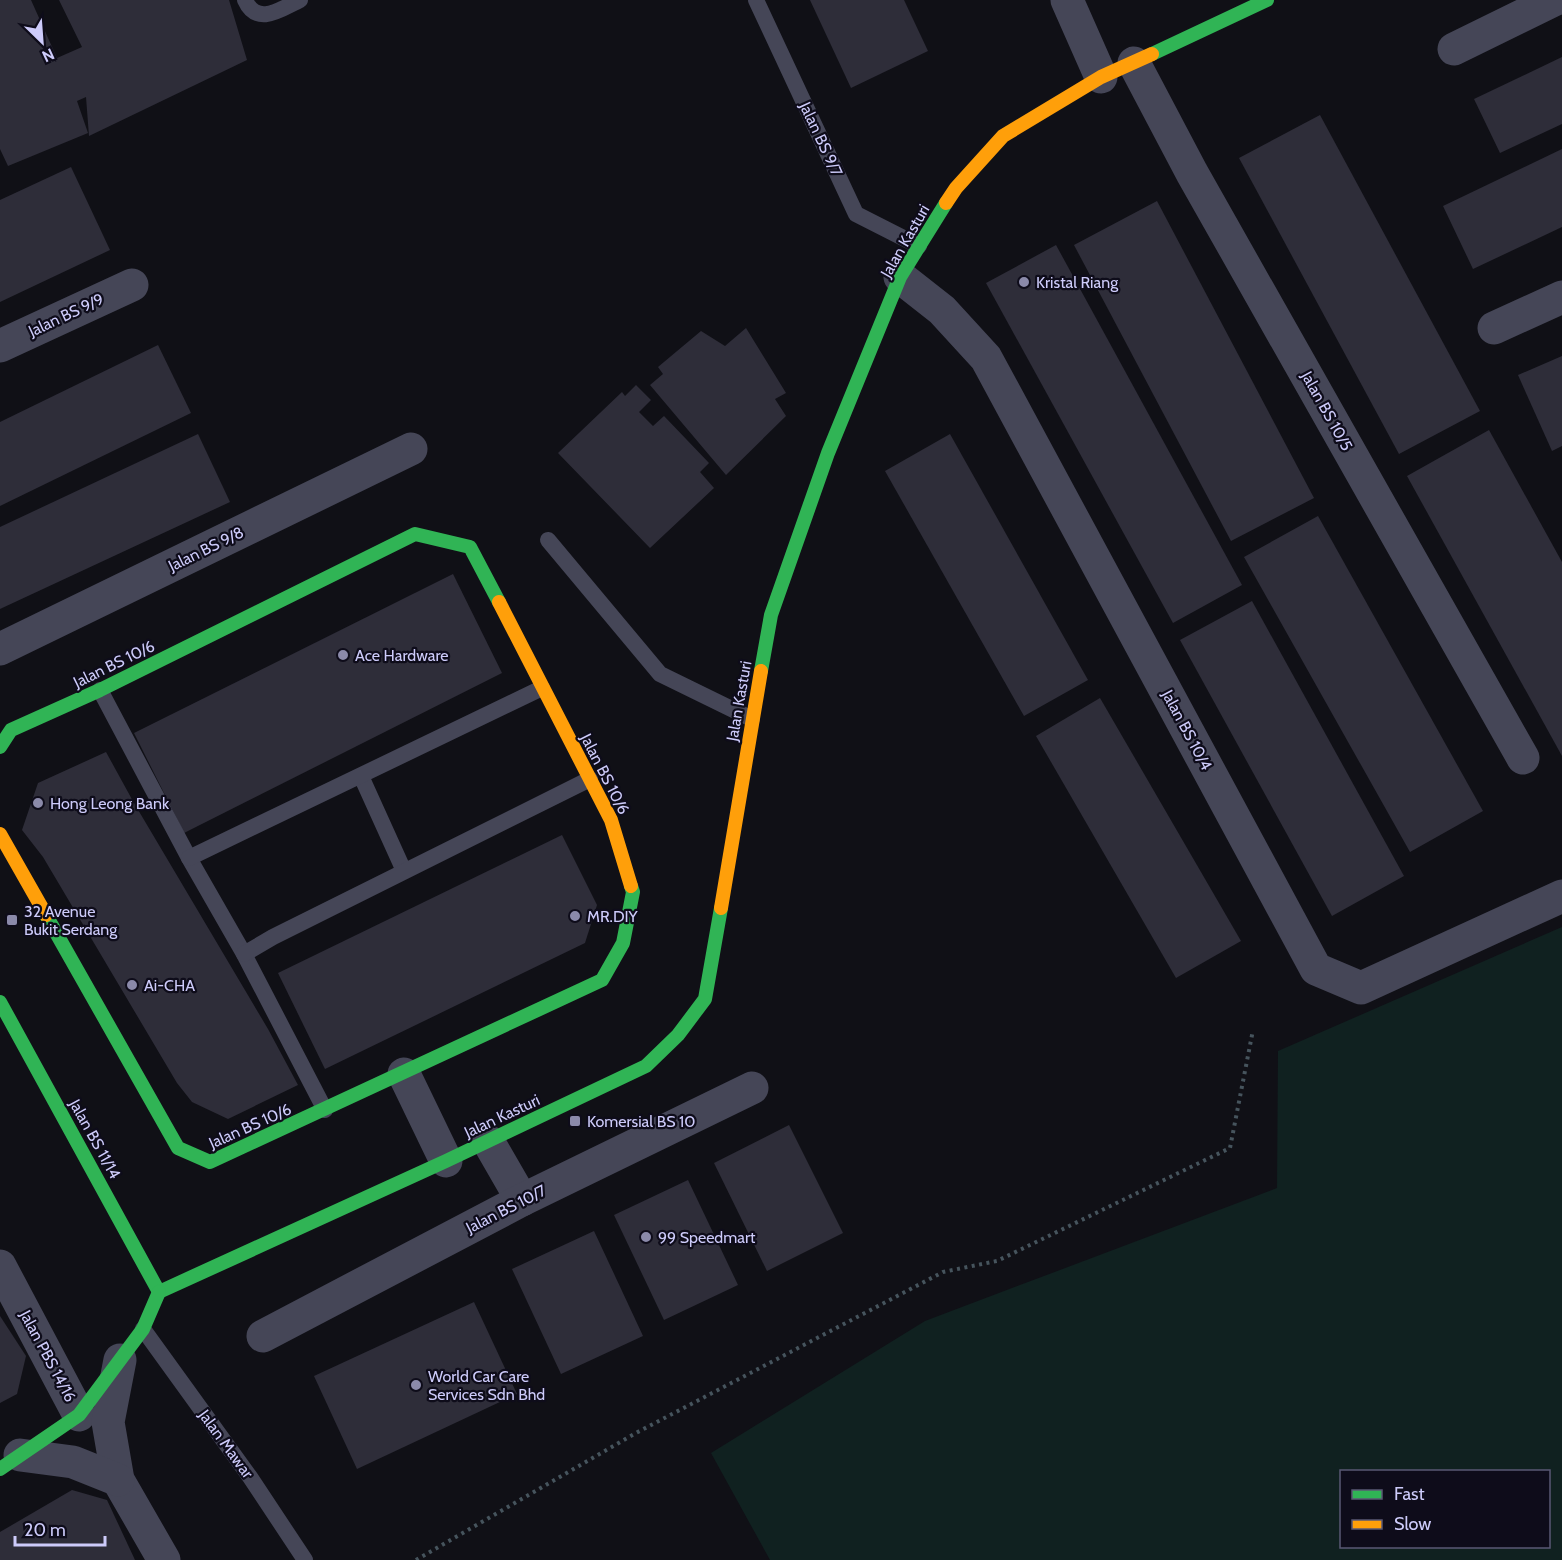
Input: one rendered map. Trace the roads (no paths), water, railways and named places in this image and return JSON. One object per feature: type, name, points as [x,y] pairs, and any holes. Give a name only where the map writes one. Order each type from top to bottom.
[{"type":"street","points":[[1067,0],[1101,77]]},
{"type":"street","name":"Jalan Kasturi","points":[[159,1292],[446,1161],[646,1066],[678,1035],[705,999],[771,615],[828,453],[900,277],[956,188],[1003,136],[1101,77],[1267,0]]},
{"type":"street","points":[[1454,49],[1554,0]]},
{"type":"street","name":"Jalan BS 10/5","points":[[1134,63],[1192,173],[1523,758]]},
{"type":"street","name":"Jalan BS 10/4","points":[[900,277],[942,310],[986,358],[1316,969],[1360,988],[1562,896]]},
{"type":"street","name":"Jalan BS 9/9","points":[[0,346],[132,285]]},
{"type":"street","points":[[1494,328],[1562,297]]},
{"type":"street","name":"Jalan BS 9/8","points":[[0,649],[411,449]]},
{"type":"street","name":"Jalan BS 10/6","points":[[0,747],[11,730],[100,690],[415,534],[470,547],[611,820],[633,892],[622,943],[602,980],[404,1074],[210,1162],[178,1148],[0,834]]},
{"type":"street","name":"Jalan BS 11/14","points":[[0,1002],[159,1292]]},
{"type":"street","points":[[404,1074],[446,1161]]},
{"type":"street","name":"Jalan BS 10/7","points":[[263,1336],[522,1200],[752,1088]]},
{"type":"street","points":[[488,1141],[522,1200]]},
{"type":"street","name":"Jalan PBS 14/16","points":[[0,1266],[79,1414]]},
{"type":"street","points":[[10,1462],[79,1414],[143,1329],[159,1292]]},
{"type":"street","points":[[120,1360],[108,1422],[118,1480],[164,1560]]},
{"type":"street","points":[[10,1462],[72,1462],[118,1480]]},
{"type":"lane","points":[[245,0],[253,12],[261,15],[300,0]]},
{"type":"lane","name":"Jalan BS 9/7","points":[[756,0],[855,214],[919,246]]},
{"type":"lane","points":[[548,540],[660,674],[752,719]]},
{"type":"lane","points":[[189,858],[542,688]]},
{"type":"lane","points":[[100,690],[189,858],[244,954],[325,1110]]},
{"type":"lane","points":[[361,776],[404,871]]},
{"type":"lane","points":[[244,954],[273,937],[590,779]]},
{"type":"lane","name":"Jalan Mawar","points":[[143,1329],[250,1477],[305,1560]]},
{"type":"place","name":"Kristal Riang","points":[[1024,282]]},
{"type":"place","name":"Ace Hardware","points":[[343,655]]},
{"type":"place","name":"Hong Leong Bank","points":[[38,803]]},
{"type":"place","name":"MR.DIY","points":[[575,916]]},
{"type":"place","name":"32 Avenue Bukit Serdang","points":[[12,920]]},
{"type":"place","name":"Ai-CHA","points":[[132,985]]},
{"type":"place","name":"Komersial BS 10","points":[[575,1121]]},
{"type":"place","name":"99 Speedmart","points":[[646,1237]]},
{"type":"place","name":"World Car Care Services Sdn Bhd","points":[[416,1385]]}]
